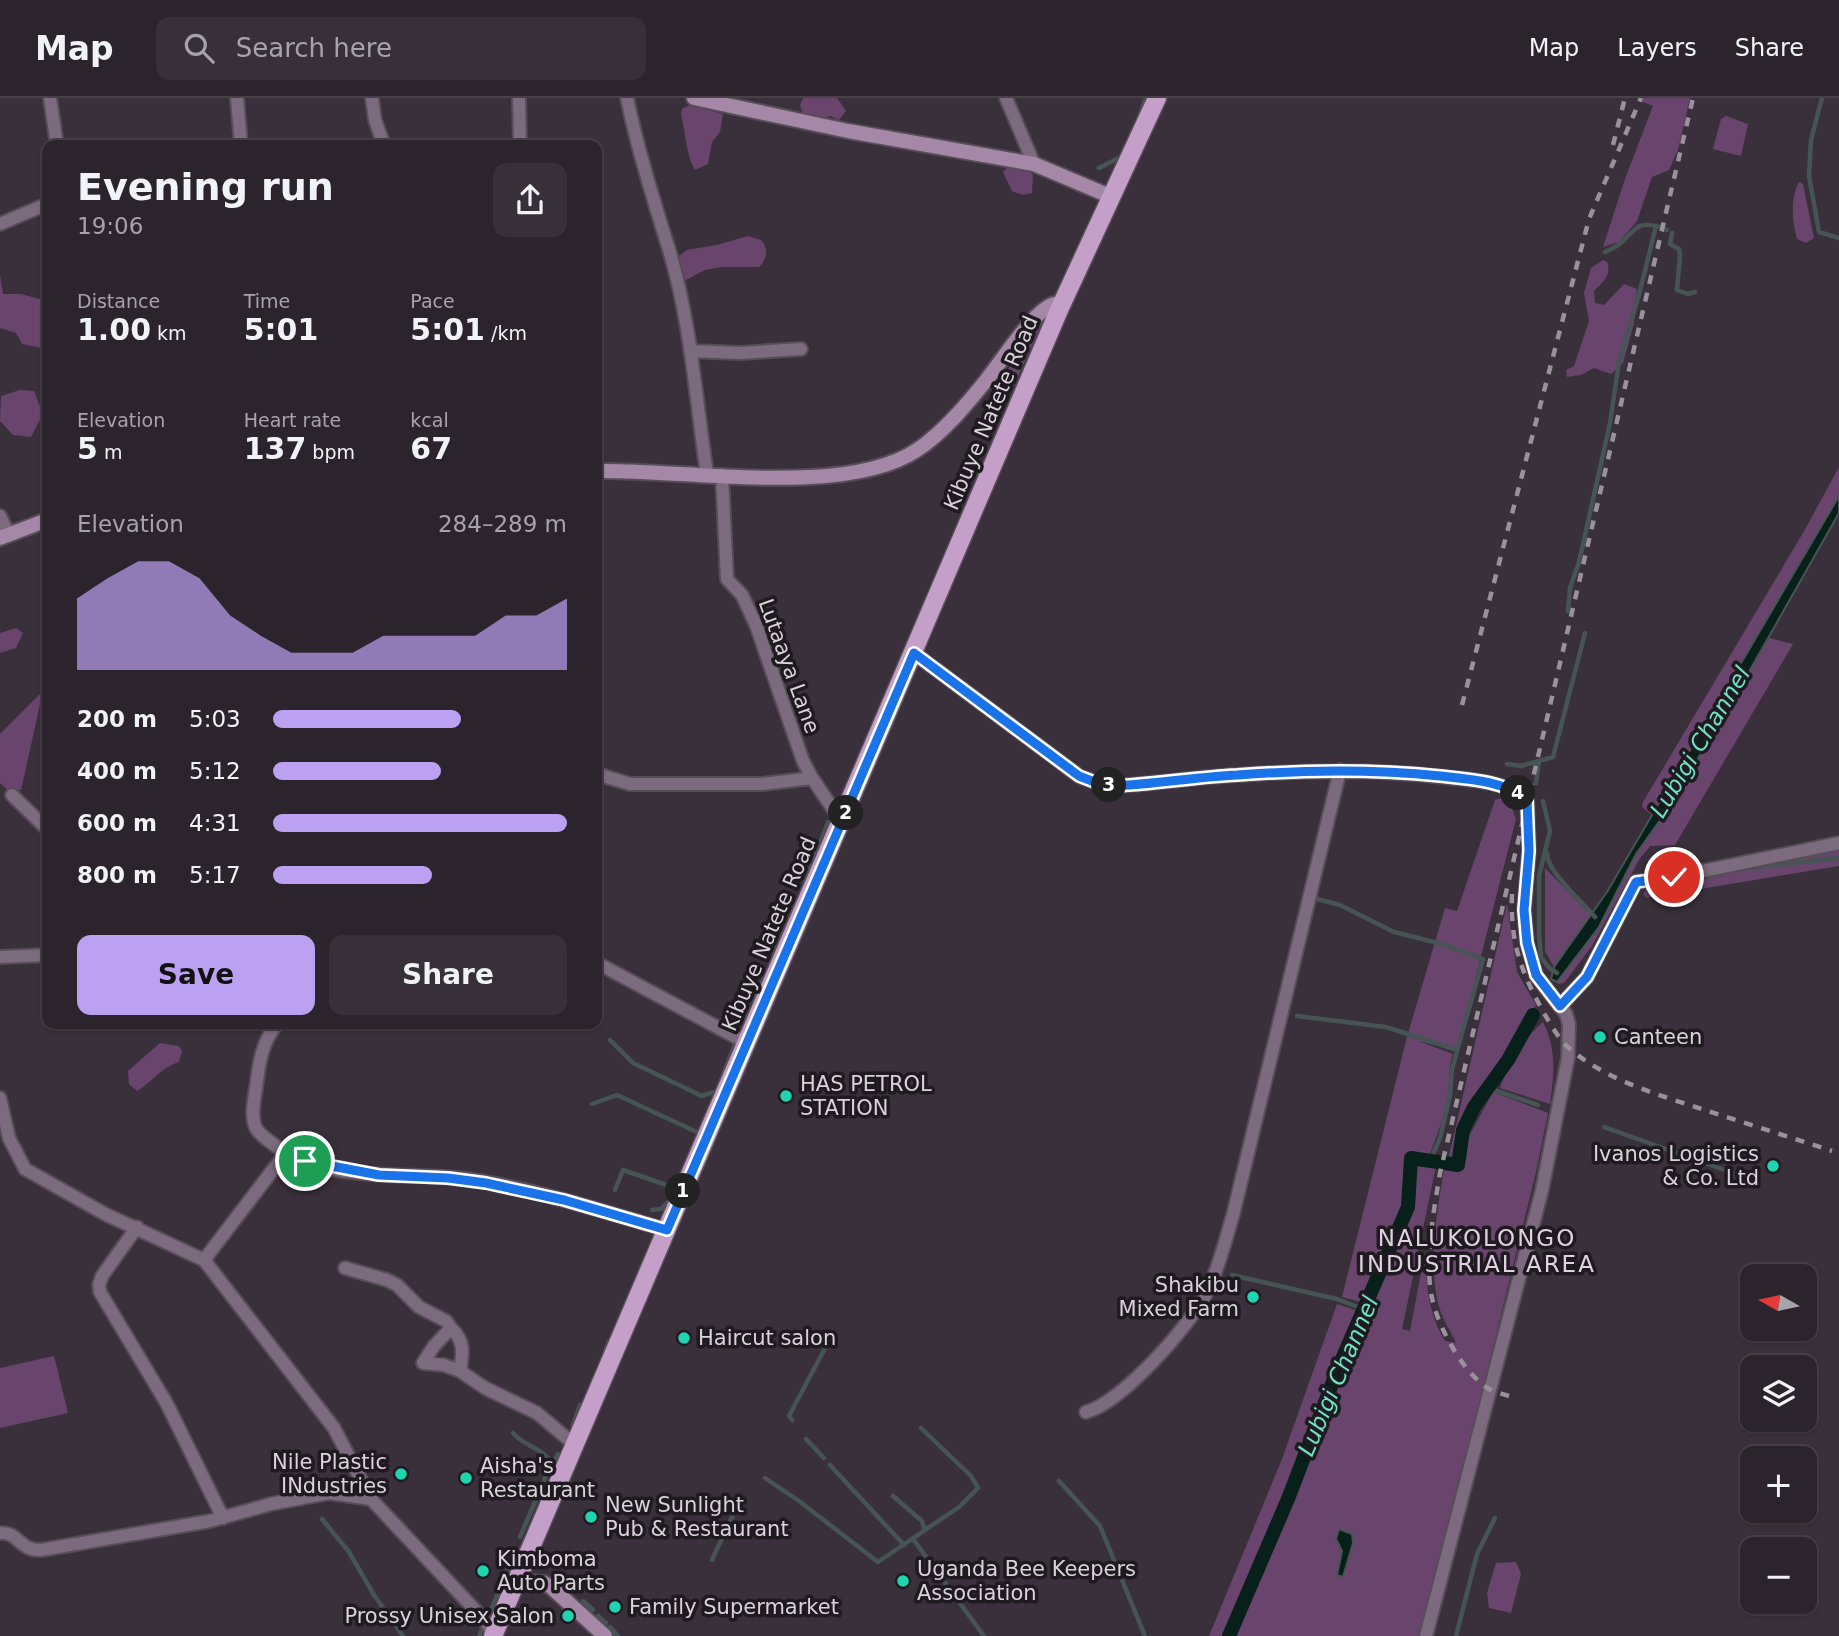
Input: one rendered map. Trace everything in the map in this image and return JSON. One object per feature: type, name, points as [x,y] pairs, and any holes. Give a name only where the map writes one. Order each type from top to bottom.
[{"type":"main road","name":"Kibuye Natete Road","points":[[494,1635],[1059,310],[1157,98]]},
{"type":"street","points":[[50,98],[56,140]]},
{"type":"street","points":[[237,98],[241,140]]},
{"type":"street","points":[[372,98],[375,120],[382,140]]},
{"type":"street","points":[[519,98],[520,140]]},
{"type":"street","name":"Lutaaya Lane","points":[[627,98],[645,172],[670,253],[714,475],[727,579],[742,594],[756,625],[803,761],[842,822]]},
{"type":"street","points":[[694,98],[848,131],[1034,164],[1112,197]]},
{"type":"street","points":[[1006,98],[1034,164]]},
{"type":"street","points":[[0,224],[42,206]]},
{"type":"street","points":[[602,471],[807,477],[866,471],[892,463],[918,450],[961,409],[1023,332],[1047,307],[1055,304],[1059,310]]},
{"type":"street","points":[[690,351],[740,353],[801,349]]},
{"type":"street","points":[[0,516],[5,537],[42,522]]},
{"type":"street","points":[[914,653],[1079,776],[1097,783],[1128,785],[1237,775],[1340,770],[1391,771],[1465,779],[1508,788],[1527,799],[1529,851],[1524,910],[1527,943],[1536,975],[1560,1006],[1569,1024],[1569,1058],[1542,1189],[1426,1636]]},
{"type":"street","points":[[1086,1412],[1112,1400],[1146,1368],[1190,1317],[1214,1277],[1233,1215],[1340,770]]},
{"type":"street","points":[[602,776],[630,784],[761,784],[812,778]]},
{"type":"street","points":[[12,795],[42,824]]},
{"type":"street","points":[[1560,1006],[1587,977],[1636,882],[1674,877],[1839,843]]},
{"type":"street","points":[[0,957],[42,955]]},
{"type":"street","points":[[602,966],[747,1042]]},
{"type":"street","points":[[269,1029],[260,1064],[254,1123],[260,1133],[285,1154],[323,1166],[379,1175],[448,1178],[486,1183],[564,1200],[667,1230]]},
{"type":"street","points":[[0,1098],[9,1138],[25,1170],[104,1214],[204,1260],[334,1428],[371,1499],[477,1612],[494,1635]]},
{"type":"street","points":[[204,1260],[285,1154]]},
{"type":"street","points":[[137,1227],[102,1276],[100,1292],[167,1404],[223,1518]]},
{"type":"street","points":[[345,1268],[387,1279],[419,1307],[446,1321],[463,1344],[460,1371]]},
{"type":"street","points":[[451,1328],[423,1363],[444,1365],[460,1371],[485,1388],[537,1413],[575,1445]]},
{"type":"street","points":[[0,1533],[11,1534],[28,1549],[41,1550],[223,1518],[271,1504],[329,1493],[371,1499]]},
{"type":"street","points":[[517,1581],[544,1583],[551,1587],[605,1636]]},
{"type":"shaded area","points":[[803,98],[837,98],[846,111],[839,120],[830,116],[814,124],[805,121],[800,105]]},
{"type":"shaded area","points":[[1642,98],[1690,98],[1678,150],[1669,170],[1652,177],[1637,221],[1619,242],[1603,247],[1653,106],[1641,101]]},
{"type":"shaded area","points":[[689,105],[723,114],[720,132],[712,142],[708,164],[695,170],[688,151],[681,114],[682,109]]},
{"type":"shaded area","points":[[1726,116],[1748,124],[1741,156],[1713,149],[1721,119]]},
{"type":"shaded area","points":[[1010,164],[1024,165],[1033,175],[1032,193],[1023,195],[1012,191],[1003,172]]},
{"type":"shaded area","points":[[1799,182],[1803,184],[1814,238],[1806,243],[1797,239],[1793,218],[1794,196]]},
{"type":"shaded area","points":[[748,236],[761,240],[765,247],[765,257],[759,267],[705,270],[684,281],[679,274],[679,256],[687,250]]},
{"type":"shaded area","points":[[1603,260],[1607,262],[1608,271],[1606,278],[1594,291],[1595,303],[1604,305],[1624,284],[1637,289],[1634,323],[1623,363],[1611,374],[1594,368],[1581,375],[1567,377],[1566,370],[1574,366],[1589,321],[1584,293],[1591,268]]},
{"type":"shaded area","points":[[0,275],[3,294],[21,294],[42,300],[42,348],[22,344],[16,333],[0,328]]},
{"type":"shaded area","points":[[1043,321],[1010,394],[998,385],[1035,326]]},
{"type":"shaded area","points":[[20,390],[34,391],[42,416],[31,437],[13,435],[0,421],[1,396]]},
{"type":"shaded area","points":[[1839,467],[1839,496],[1652,815],[1642,807],[1643,802],[1803,533]]},
{"type":"shaded area","points":[[16,628],[23,633],[16,648],[0,653],[0,633]]},
{"type":"shaded area","points":[[1769,638],[1793,644],[1675,845],[1650,846],[1640,858],[1592,946],[1564,983],[1559,984],[1557,982],[1599,927],[1636,854],[1663,816]]},
{"type":"shaded area","points":[[42,692],[21,790],[8,790],[0,783],[0,734]]},
{"type":"shaded area","points":[[1509,799],[1516,819],[1457,1050],[1418,1041],[1453,1054],[1447,1101],[1440,1126],[1428,1158],[1408,1156],[1404,1208],[1361,1302],[1342,1297],[1407,1037],[1445,908],[1457,911],[1495,800]]},
{"type":"shaded area","points":[[1839,846],[1839,866],[1646,898],[1643,894],[1649,885]]},
{"type":"shaded area","points":[[1545,868],[1591,915],[1554,967],[1545,951]]},
{"type":"shaded area","points":[[1507,904],[1517,972],[1536,1005],[1462,1122],[1455,1158],[1449,1156]]},
{"type":"shaded area","points":[[1543,1022],[1552,1052],[1550,1104],[1500,1088],[1517,1052]]},
{"type":"shaded area","points":[[160,1043],[179,1046],[182,1051],[179,1062],[137,1091],[129,1084],[128,1071]]},
{"type":"shaded area","points":[[1493,1092],[1548,1113],[1536,1172],[1422,1636],[1236,1636],[1265,1569],[1362,1319],[1410,1212],[1414,1163],[1436,1166],[1402,1329],[1410,1331],[1425,1252],[1431,1308],[1445,1341],[1456,1343],[1441,1313],[1435,1287],[1434,1253],[1439,1202],[1444,1169],[1460,1171],[1468,1138]]},
{"type":"shaded area","points":[[1337,1304],[1358,1311],[1270,1533],[1225,1636],[1209,1636],[1282,1459]]},
{"type":"shaded area","points":[[54,1356],[68,1413],[0,1428],[0,1368]]},
{"type":"shaded area","points":[[1516,1562],[1521,1574],[1511,1613],[1489,1608],[1487,1593],[1496,1563]]},
{"type":"water","points":[[1839,496],[1839,513],[1729,707],[1663,816],[1636,854],[1599,927],[1557,982],[1551,979],[1554,967],[1607,892]]},
{"type":"water","points":[[1339,1529],[1352,1534],[1353,1543],[1343,1577],[1337,1575],[1342,1551],[1336,1539]]},
{"type":"waterway","points":[[1139,117],[1146,98]]},
{"type":"waterway","points":[[1822,98],[1811,140],[1809,176],[1819,232],[1839,238]]},
{"type":"waterway","points":[[1099,168],[1121,157]]},
{"type":"waterway","points":[[1605,252],[1618,245],[1640,226],[1660,227]]},
{"type":"waterway","points":[[1568,611],[1570,588],[1579,562],[1610,423],[1619,362],[1656,226]]},
{"type":"waterway","points":[[1672,233],[1670,244],[1679,249],[1680,255],[1677,290],[1688,294],[1695,292]]},
{"type":"waterway","points":[[1507,764],[1521,766],[1553,757],[1585,633]]},
{"type":"waterway","points":[[1536,783],[1539,761]]},
{"type":"waterway","points":[[1543,801],[1550,831],[1539,876],[1539,935],[1541,957],[1549,968],[1557,973]]},
{"type":"waterway","points":[[805,883],[828,822]]},
{"type":"waterway","points":[[1547,853],[1552,868],[1595,917]]},
{"type":"waterway","points":[[1739,869],[1839,858]]},
{"type":"waterway","points":[[1647,890],[1720,874]]},
{"type":"waterway","points":[[1317,899],[1340,905],[1394,932],[1442,944],[1483,959],[1452,1069],[1450,1096],[1440,1138],[1430,1161]]},
{"type":"waterway","points":[[774,954],[798,900]]},
{"type":"waterway","points":[[754,1001],[764,978]]},
{"type":"waterway","points":[[746,1019],[750,1009]]},
{"type":"waterway","name":"Lubigi Channel","points":[[1229,1636],[1288,1499],[1339,1366],[1408,1207],[1411,1158],[1458,1165],[1463,1130],[1474,1107],[1508,1060],[1533,1015]]},
{"type":"waterway","points":[[1297,1016],[1386,1027],[1457,1050]]},
{"type":"waterway","points":[[610,1040],[633,1063],[702,1096],[717,1091],[736,1041]]},
{"type":"waterway","points":[[1488,1088],[1538,1105]]},
{"type":"waterway","points":[[592,1104],[617,1095],[699,1133]]},
{"type":"waterway","points":[[1604,1127],[1733,1173],[1731,1180]]},
{"type":"waterway","points":[[615,1190],[623,1170],[675,1188]]},
{"type":"waterway","points":[[652,1210],[661,1209],[669,1201],[675,1187]]},
{"type":"waterway","points":[[1232,1275],[1337,1299],[1363,1309]]},
{"type":"waterway","points":[[792,1420],[789,1416],[831,1337]]},
{"type":"waterway","points":[[605,1351],[609,1341]]},
{"type":"waterway","points":[[573,1425],[580,1405]]},
{"type":"waterway","points":[[765,1478],[878,1562],[959,1507],[978,1488],[971,1476],[921,1428]]},
{"type":"waterway","points":[[513,1433],[553,1464],[558,1454]]},
{"type":"waterway","points":[[806,1439],[824,1458]]},
{"type":"waterway","points":[[830,1465],[904,1545]]},
{"type":"waterway","points":[[520,1537],[546,1476]]},
{"type":"waterway","points":[[1059,1481],[1100,1526],[1145,1636]]},
{"type":"waterway","points":[[893,1496],[922,1521],[925,1530]]},
{"type":"waterway","points":[[712,1560],[740,1500]]},
{"type":"waterway","points":[[1456,1636],[1477,1554],[1495,1518]]},
{"type":"waterway","points":[[322,1519],[349,1552],[374,1595],[403,1636]]},
{"type":"waterway","points":[[913,1539],[984,1636]]},
{"type":"waterway","points":[[491,1610],[515,1551]]},
{"type":"waterway","points":[[565,1581],[573,1591]]},
{"type":"waterway","points":[[583,1601],[593,1610]]},
{"type":"waterway","points":[[598,1616],[606,1623]]},
{"type":"waterway","points":[[479,1636],[484,1624]]},
{"type":"waterway","points":[[610,1627],[618,1636]]},
{"type":"railway","points":[[1613,145],[1625,98]]},
{"type":"railway","points":[[1462,705],[1589,219],[1641,98]]},
{"type":"railway","points":[[1509,1396],[1489,1389],[1479,1382],[1461,1361],[1440,1322],[1430,1284],[1429,1252],[1433,1219],[1440,1173],[1693,98]]},
{"type":"railway","points":[[1512,894],[1513,928],[1523,971],[1545,1015],[1570,1049],[1601,1070],[1634,1086],[1832,1151]]},
{"type":"place","name":"Canteen","points":[[1600,1037]]},
{"type":"place","name":"HAS PETROL STATION","points":[[786,1096]]},
{"type":"place","name":"Ivanos Logistics & Co. Ltd","points":[[1773,1166]]},
{"type":"place","name":"Shakibu Mixed Farm","points":[[1253,1297]]},
{"type":"place","name":"Haircut salon","points":[[684,1338]]},
{"type":"place","name":"Nile Plastic INdustries","points":[[401,1474]]},
{"type":"place","name":"Aisha's Restaurant","points":[[466,1478]]},
{"type":"place","name":"New Sunlight Pub & Restaurant","points":[[591,1517]]},
{"type":"place","name":"Kimboma Auto Parts","points":[[483,1571]]},
{"type":"place","name":"Uganda Bee Keepers Association","points":[[903,1581]]},
{"type":"place","name":"Family Supermarket","points":[[615,1607]]},
{"type":"place","name":"Prossy Unisex Salon","points":[[568,1616]]},
{"type":"district","name":"NALUKOLONGO INDUSTRIAL AREA","points":[[1477,1251]]},
{"type":"route","points":[[305,1161],[379,1175],[465,1179],[486,1183],[564,1200],[667,1230],[914,653],[1079,776],[1097,783],[1114,786],[1237,775],[1340,770],[1391,771],[1478,781],[1508,788],[1522,795],[1527,799],[1529,826],[1524,910],[1527,943],[1536,975],[1560,1006],[1581,986],[1595,964],[1636,882],[1674,877]]}]
